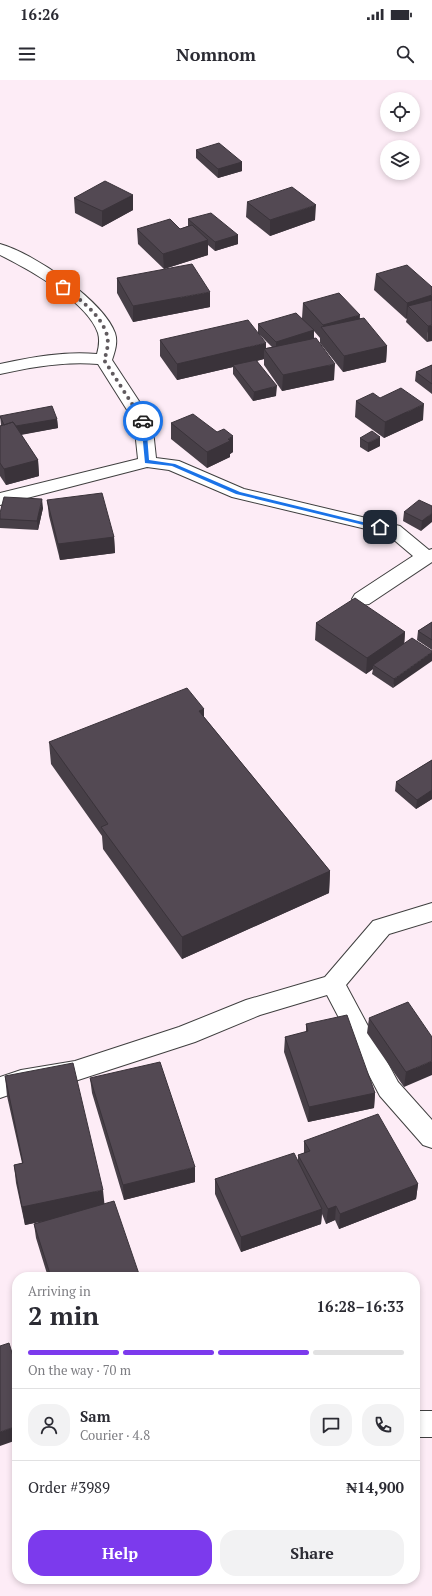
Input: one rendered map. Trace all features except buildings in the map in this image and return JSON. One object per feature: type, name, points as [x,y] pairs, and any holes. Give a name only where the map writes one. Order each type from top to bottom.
[{"type":"street","points":[[0,249],[44,273],[87,305],[103,326],[107,336],[107,350],[104,360]]},
{"type":"street","points":[[0,369],[32,362],[83,357],[104,360],[143,421],[147,462]]},
{"type":"street","points":[[0,499],[147,462],[174,465],[238,493],[393,530],[429,556],[362,598]]},
{"type":"street","points":[[0,1088],[21,1080],[75,1071],[186,1035],[254,1007],[333,984],[381,927],[432,912]]},
{"type":"street","points":[[333,984],[389,1089],[432,1138]]},
{"type":"street","points":[[420,1424],[432,1424]]},
{"type":"way so far","points":[[63,287],[87,305],[103,326],[107,336],[107,350],[104,360],[143,421]]},
{"type":"route","points":[[143,421],[147,462],[174,465],[238,493],[380,527]]}]
